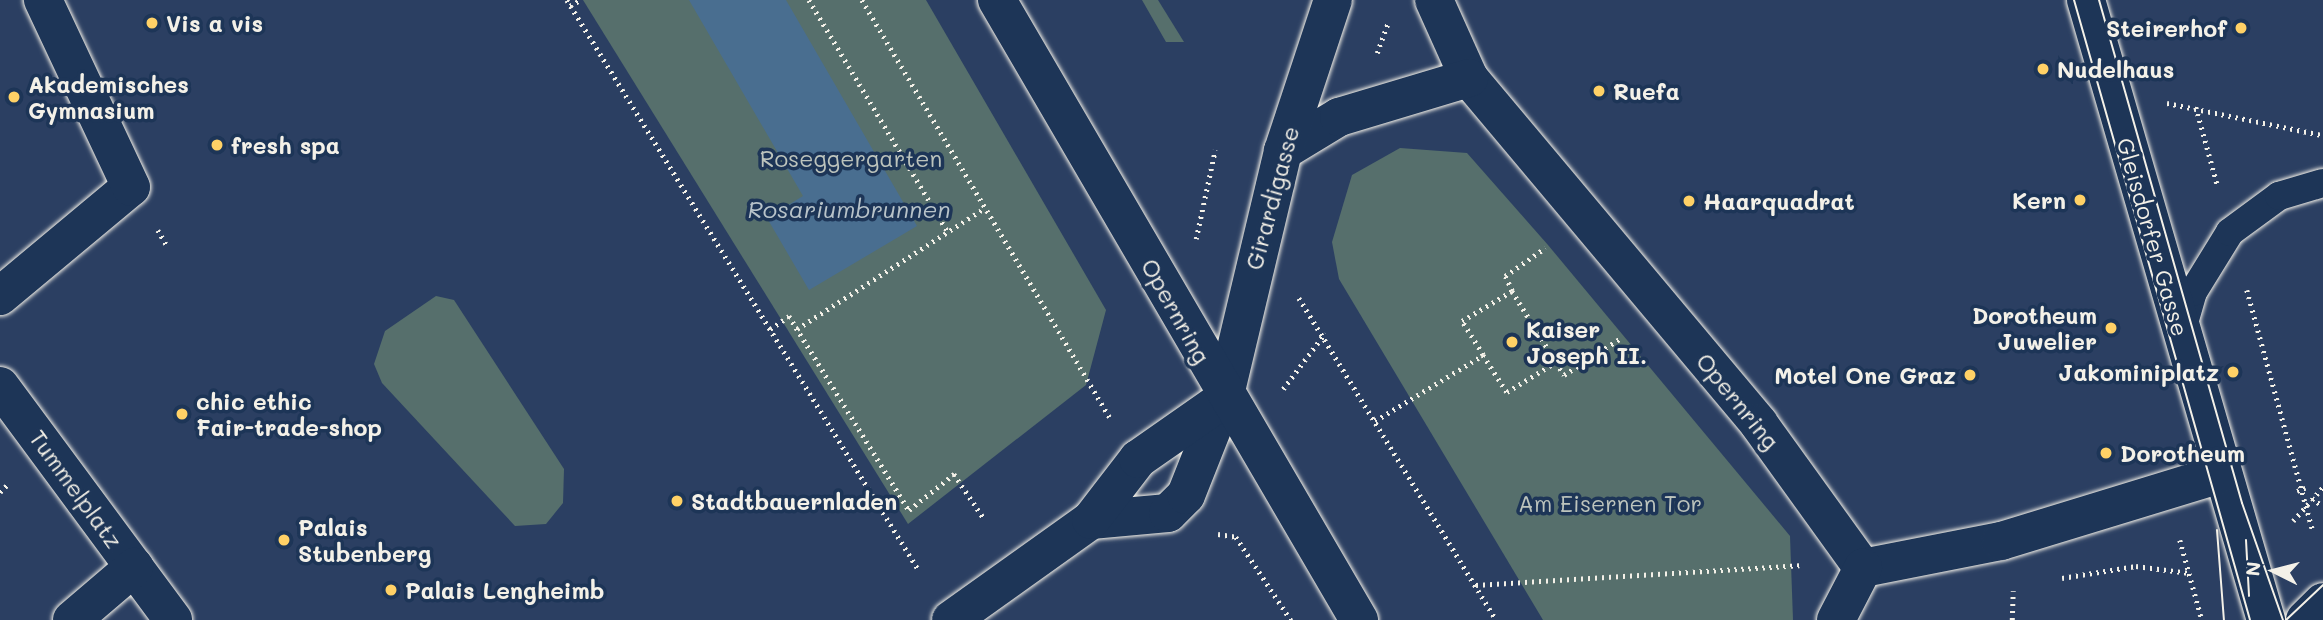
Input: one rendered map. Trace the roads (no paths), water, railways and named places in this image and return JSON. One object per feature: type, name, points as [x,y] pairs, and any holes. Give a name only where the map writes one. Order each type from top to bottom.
[{"type":"street","points":[[0,296],[131,187],[117,146],[43,0]]},
{"type":"street","name":"Opernring","points":[[996,0],[1224,399],[1359,620]]},
{"type":"street","name":"Girardigasse","points":[[1091,520],[1168,513],[1186,495],[1224,399],[1283,151],[1333,0]]},
{"type":"street","name":"Opernring","points":[[1434,0],[1469,78],[1759,424],[1863,568]]},
{"type":"street","name":"Gleisdorfer Gasse","points":[[2087,0],[2220,474]]},
{"type":"street","points":[[1283,151],[1339,117],[1469,78]]},
{"type":"street","name":"Tummelplatz","points":[[0,386],[153,593]]},
{"type":"street","points":[[951,620],[1091,520],[1138,459],[1224,399]]},
{"type":"street","points":[[1836,620],[1863,568],[2001,541],[2220,474]]},
{"type":"street","points":[[2220,474],[2236,620]]},
{"type":"street","points":[[2220,474],[2266,620]]},
{"type":"street","points":[[72,620],[153,593]]},
{"type":"street","points":[[2305,620],[2323,602]]},
{"type":"lane","points":[[2182,339],[2193,292],[2230,232],[2279,196],[2323,183]]},
{"type":"water","name":"Rosariumbrunnen","points":[[689,0],[786,0],[917,226],[809,290],[767,218],[803,196]]},
{"type":"tram line","points":[[2074,0],[2250,620]]},
{"type":"tram line","points":[[2099,0],[2242,503],[2283,620]]},
{"type":"tram line","points":[[2217,530],[2224,620]]},
{"type":"tram line","points":[[2246,540],[2249,596]]},
{"type":"tram line","points":[[2286,620],[2323,585]]},
{"type":"place","name":"Vis a vis","points":[[152,23]]},
{"type":"place","name":"Steirerhof","points":[[2241,28]]},
{"type":"place","name":"Nudelhaus","points":[[2043,69]]},
{"type":"place","name":"Ruefa","points":[[1599,91]]},
{"type":"place","name":"Akademisches Gymnasium","points":[[14,97]]},
{"type":"place","name":"fresh spa","points":[[217,145]]},
{"type":"place","name":"Kern","points":[[2080,200]]},
{"type":"place","name":"Haarquadrat","points":[[1689,201]]},
{"type":"place","name":"Dorotheum Juwelier","points":[[2111,328]]},
{"type":"place","name":"Kaiser Joseph II.","points":[[1512,342]]},
{"type":"place","name":"Jakominiplatz","points":[[2233,372]]},
{"type":"place","name":"Motel One Graz","points":[[1970,375]]},
{"type":"place","name":"chic ethic Fair-trade-shop","points":[[182,414]]},
{"type":"place","name":"Dorotheum","points":[[2106,453]]},
{"type":"place","name":"Stadtbauernladen","points":[[677,501]]},
{"type":"place","name":"Palais Stubenberg","points":[[284,540]]},
{"type":"place","name":"Palais Lengheimb","points":[[391,590]]},
{"type":"park label","name":"Roseggergarten","points":[[851,158]]},
{"type":"park label","name":"Am Eisernen Tor","points":[[1610,503]]}]
